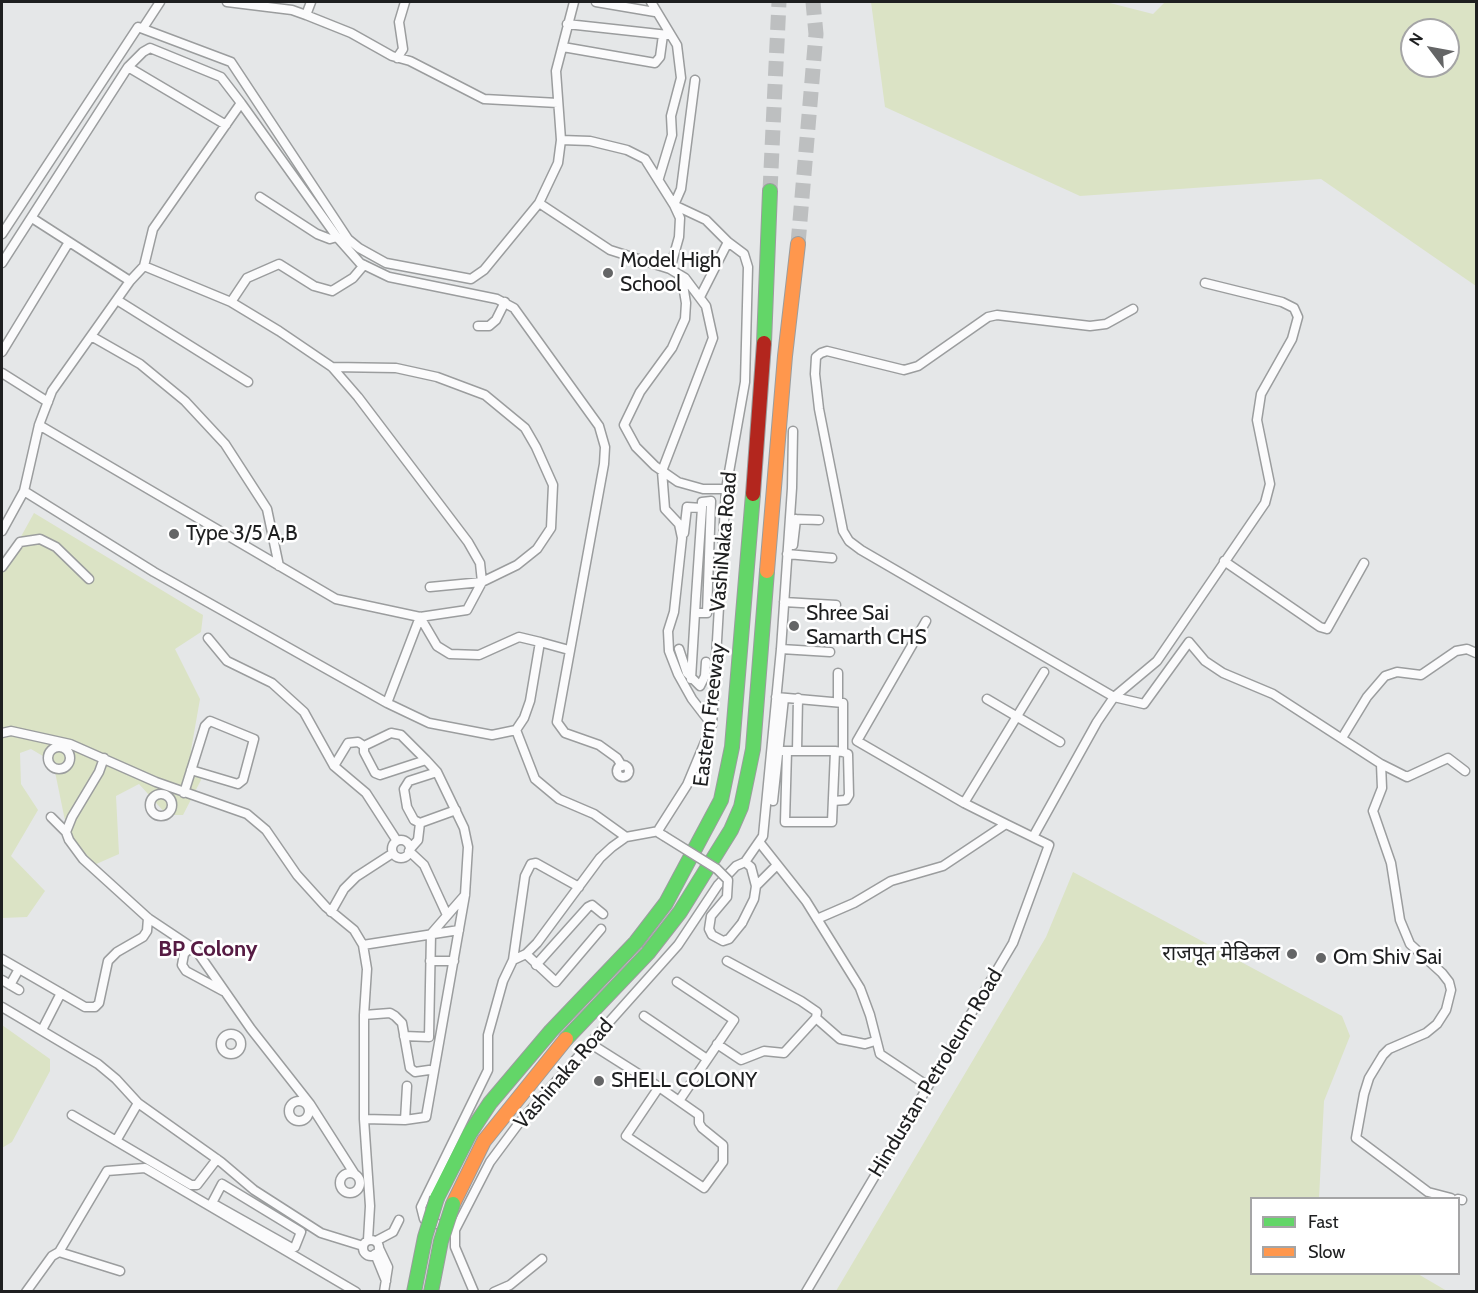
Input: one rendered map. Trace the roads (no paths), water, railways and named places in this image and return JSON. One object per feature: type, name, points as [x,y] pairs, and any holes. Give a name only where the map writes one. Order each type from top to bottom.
[{"type":"highway","name":"Eastern Freeway","points":[[414,1292],[424,1237],[437,1198],[470,1133],[490,1103],[551,1031],[636,942],[661,910],[680,880],[721,800],[732,747],[764,355],[770,191]]},
{"type":"highway","name":"Eastern Freeway","points":[[431,1292],[441,1241],[453,1204],[484,1142],[504,1113],[563,1042],[664,934],[731,830],[741,807],[753,749],[785,356],[798,244]]},
{"type":"street","points":[[142,28],[160,2]]},
{"type":"street","points":[[227,2],[292,10],[306,15],[351,33],[397,58],[410,61],[484,99],[558,103]]},
{"type":"street","points":[[306,15],[311,2]]},
{"type":"street","points":[[397,58],[403,49],[399,22],[405,2]]},
{"type":"street","points":[[2,234],[116,62],[135,29],[142,28],[231,62],[348,239],[370,256],[386,263],[471,279],[484,270],[539,203],[558,163],[561,141],[556,71],[574,2]]},
{"type":"street","points":[[596,2],[656,12]]},
{"type":"street","points":[[651,2],[677,45],[681,84],[671,116],[672,135],[659,178]]},
{"type":"street","points":[[567,24],[672,36]]},
{"type":"street","points":[[563,47],[655,63],[660,57],[663,34]]},
{"type":"street","points":[[2,263],[128,67],[150,48],[221,77],[337,237],[364,265],[389,277],[505,302],[514,308],[553,359],[599,426],[604,441],[604,464],[560,700],[559,727],[570,736],[599,745],[617,758],[622,766]]},
{"type":"street","points":[[128,67],[226,125]]},
{"type":"street","points":[[674,205],[681,189],[695,80]]},
{"type":"street","points":[[2,531],[24,491],[39,425],[52,391],[130,281],[144,266],[153,229],[241,103]]},
{"type":"street","points":[[561,141],[590,141],[627,150],[645,159],[659,178],[680,218],[679,237],[670,269]]},
{"type":"street","points":[[260,197],[325,238],[337,237]]},
{"type":"street","points":[[539,203],[610,250],[670,269],[685,278],[700,297],[712,326],[713,338],[662,471],[665,508],[679,524],[682,538],[674,612],[668,631],[669,651],[692,699],[712,724]]},
{"type":"street","name":"VashiNaka Road","points":[[661,834],[687,785],[712,724],[726,489],[745,382],[747,267],[744,254],[699,216],[674,205]]},
{"type":"street","points":[[32,218],[130,281]]},
{"type":"street","points":[[2,352],[69,242]]},
{"type":"street","points":[[700,297],[728,242]]},
{"type":"street","points":[[231,302],[247,278],[279,264],[314,285],[332,291],[353,278],[364,265]]},
{"type":"street","points":[[39,425],[336,598],[420,617],[467,610],[482,582],[480,563],[468,542],[358,397],[332,367],[287,335],[231,302],[144,266]]},
{"type":"street","points":[[685,278],[683,283],[686,303],[685,319],[672,348],[640,392],[624,421],[625,430],[636,447],[678,482],[707,489],[726,489]]},
{"type":"street","points":[[926,621],[858,735],[857,741],[964,804],[1033,837],[1097,722],[1114,697],[1157,661],[1265,503],[1270,484],[1257,420],[1261,394],[1292,339],[1298,317],[1294,308],[1282,302],[1204,283]]},
{"type":"street","points":[[117,300],[248,382]]},
{"type":"street","points":[[478,326],[489,326],[496,320],[505,302]]},
{"type":"street","points":[[1133,309],[1106,324],[1090,326],[998,315],[981,321],[962,337],[918,366],[903,370],[827,351],[816,357],[815,374],[839,519],[849,541],[1114,697],[1144,704],[1189,642],[1205,661],[1223,673],[1273,694],[1381,764],[1407,777],[1448,758],[1465,771]]},
{"type":"street","points":[[91,336],[140,364],[185,401],[225,444],[267,510],[279,566]]},
{"type":"street","points":[[332,367],[396,368],[437,377],[485,394],[525,428],[553,485],[551,528],[537,549],[517,565],[482,582],[430,587]]},
{"type":"street","points":[[2,373],[48,402]]},
{"type":"street","points":[[780,697],[838,701],[844,706],[833,801],[833,821],[830,823],[785,822],[780,697],[784,602],[793,519],[793,431]]},
{"type":"street","points":[[691,679],[699,551],[707,489]]},
{"type":"street","points":[[24,491],[154,573],[387,704],[429,723],[492,735],[516,730],[524,718],[530,701],[540,642]]},
{"type":"street","points":[[681,561],[687,507],[713,503],[708,610],[706,614],[695,614]]},
{"type":"street","points":[[793,519],[819,520]]},
{"type":"street","points":[[711,538],[723,538]]},
{"type":"street","points":[[2,567],[20,542],[40,539],[56,547],[88,579]]},
{"type":"street","points":[[682,550],[699,551]]},
{"type":"street","points":[[790,554],[832,558]]},
{"type":"street","points":[[1224,561],[1320,627],[1327,629],[1364,563]]},
{"type":"street","points":[[784,602],[836,605]]},
{"type":"street","points":[[708,610],[718,611]]},
{"type":"street","points":[[420,617],[436,646],[450,654],[479,655],[519,637],[569,650]]},
{"type":"street","points":[[387,704],[420,617]]},
{"type":"street","points":[[208,638],[227,661],[284,692],[310,719],[324,751],[334,766],[366,793],[397,841]]},
{"type":"street","points":[[679,649],[691,679],[700,686],[705,666],[715,671]]},
{"type":"street","points":[[781,649],[830,652]]},
{"type":"street","points":[[1342,738],[1367,698],[1385,676],[1397,672],[1421,675],[1456,651],[1467,649],[1476,654]]},
{"type":"street","points":[[838,672],[838,701]]},
{"type":"street","points":[[964,804],[1044,672]]},
{"type":"street","points":[[780,697],[760,843],[817,919],[860,988],[880,1054],[928,1086]]},
{"type":"street","points":[[797,751],[798,699]]},
{"type":"street","points":[[987,699],[1060,742]]},
{"type":"street","points":[[156,782],[156,795],[150,807],[157,815],[168,814],[191,770],[205,726],[210,721],[254,739],[243,780],[238,784],[191,770]]},
{"type":"street","points":[[516,730],[535,779],[559,799],[594,814],[626,837]]},
{"type":"street","points":[[2,733],[11,731],[104,758],[181,792],[247,814],[257,821],[297,875],[331,912],[354,930],[363,945],[367,969],[364,1015],[364,1119],[372,1246],[386,1281],[384,1292]]},
{"type":"street","points":[[364,1119],[405,1120],[426,1117],[465,895],[468,847],[464,828],[456,810],[437,772],[426,760],[396,732],[368,742],[364,746],[364,752],[375,773],[380,775],[426,760]]},
{"type":"street","points":[[334,766],[348,743],[358,742],[364,746]]},
{"type":"street","points":[[783,751],[839,751],[848,754],[849,795],[846,800],[833,801]]},
{"type":"street","points":[[773,801],[783,751]]},
{"type":"street","points":[[66,832],[104,758]]},
{"type":"street","points":[[1381,764],[1382,788],[1373,811],[1391,863],[1400,920],[1410,944],[1442,973],[1449,982],[1451,990],[1446,1010],[1437,1024],[1426,1033],[1389,1049],[1383,1055],[1367,1086],[1356,1138],[1428,1192],[1447,1197]]},
{"type":"street","points":[[420,824],[414,820],[407,807],[404,789],[409,781],[437,772]]},
{"type":"street","points":[[156,795],[166,795],[172,803]]},
{"type":"street","points":[[420,824],[456,810]]},
{"type":"street","points":[[51,817],[66,832],[83,859],[148,918],[196,950],[224,992],[309,1105],[354,1173],[370,1206]]},
{"type":"street","points":[[393,854],[403,858],[418,840],[420,824]]},
{"type":"street","points":[[817,919],[854,903],[891,881],[943,866],[1006,824]]},
{"type":"street","points":[[513,960],[526,954],[600,858],[626,837],[661,834],[717,869],[728,880],[727,897],[711,916],[709,929],[712,935],[723,941],[729,939],[741,923],[754,899],[756,886],[751,867],[745,862]]},
{"type":"street","name":"Hindustan Petroleum Road","points":[[806,1292],[1013,943],[1049,845],[1033,837]]},
{"type":"street","points":[[397,841],[405,841],[409,850],[424,865],[447,915]]},
{"type":"street","points":[[393,854],[392,848],[397,841]]},
{"type":"street","name":"Vashinaka Road","points":[[455,1230],[490,1162],[519,1123],[678,945],[718,885],[736,866],[745,862],[760,843]]},
{"type":"street","points":[[331,912],[344,890],[356,877],[393,854]]},
{"type":"street","points":[[474,1292],[455,1246],[455,1230],[424,1219],[421,1207],[488,1070],[488,1035],[504,981],[513,960],[525,876],[531,864],[536,863],[579,887]]},
{"type":"street","points":[[756,886],[777,865]]},
{"type":"street","points":[[429,1037],[431,934],[465,895]]},
{"type":"street","points":[[536,965],[588,907],[592,906],[603,914]]},
{"type":"street","points":[[2,959],[85,1007],[94,1007],[99,1003],[108,961],[117,952],[143,937],[147,930],[148,918]]},
{"type":"street","points":[[526,954],[554,981],[557,981],[600,929]]},
{"type":"street","points":[[363,945],[459,930]]},
{"type":"street","points":[[196,950],[183,954],[182,965],[186,971],[224,992]]},
{"type":"street","points":[[430,962],[454,961]]},
{"type":"street","points":[[717,1044],[741,1060],[764,1051],[784,1053],[816,1018],[816,1012],[801,1001],[727,961]]},
{"type":"street","points":[[10,985],[19,969]]},
{"type":"street","points":[[2,980],[18,990]]},
{"type":"street","points":[[677,982],[734,1020],[679,1101]]},
{"type":"street","points":[[42,1030],[61,993]]},
{"type":"street","points":[[2,1007],[98,1064],[138,1103],[217,1159],[248,1186],[321,1233],[372,1246],[393,1232],[399,1220]]},
{"type":"street","points":[[364,1015],[390,1013],[402,1023],[410,1068],[414,1072],[429,1070]]},
{"type":"street","points":[[644,1016],[707,1059]]},
{"type":"street","points":[[816,1018],[840,1039],[865,1044],[875,1041]]},
{"type":"street","points":[[239,1039],[251,1029]]},
{"type":"street","points":[[404,1036],[441,1038]]},
{"type":"street","points":[[591,1044],[679,1101],[699,1115],[702,1128],[723,1145],[723,1161],[704,1188],[626,1136],[658,1088]]},
{"type":"street","points":[[405,1120],[407,1086]]},
{"type":"street","points":[[116,1141],[138,1103]]},
{"type":"street","points":[[72,1115],[191,1185],[197,1185],[217,1159]]},
{"type":"street","points":[[26,1292],[52,1256],[59,1252],[107,1170],[145,1168],[356,1292]]},
{"type":"street","points":[[354,1173],[348,1173],[342,1177],[340,1183],[343,1189],[352,1193],[360,1184]]},
{"type":"street","points":[[222,1184],[242,1196],[301,1232],[296,1247],[292,1248],[212,1202],[222,1184]]},
{"type":"street","points":[[242,1196],[248,1186]]},
{"type":"street","points":[[263,1209],[269,1199]]},
{"type":"street","points":[[59,1252],[120,1271]]},
{"type":"street","points":[[494,1292],[510,1285],[542,1259]]},
{"type":"tunnel","points":[[770,191],[779,2]]},
{"type":"tunnel","points":[[798,244],[816,34],[813,2]]},
{"type":"place","name":"Model High School","points":[[608,273]]},
{"type":"place","name":"Type 3/5 A,B","points":[[174,534]]},
{"type":"place","name":"Shree Sai Samarth CHS","points":[[794,626]]},
{"type":"place","name":"राजपूत मेडिकल","points":[[1292,954]]},
{"type":"place","name":"Om Shiv Sai","points":[[1321,958]]},
{"type":"place","name":"SHELL COLONY","points":[[599,1081]]},
{"type":"district","name":"BP Colony","points":[[208,950]]}]
